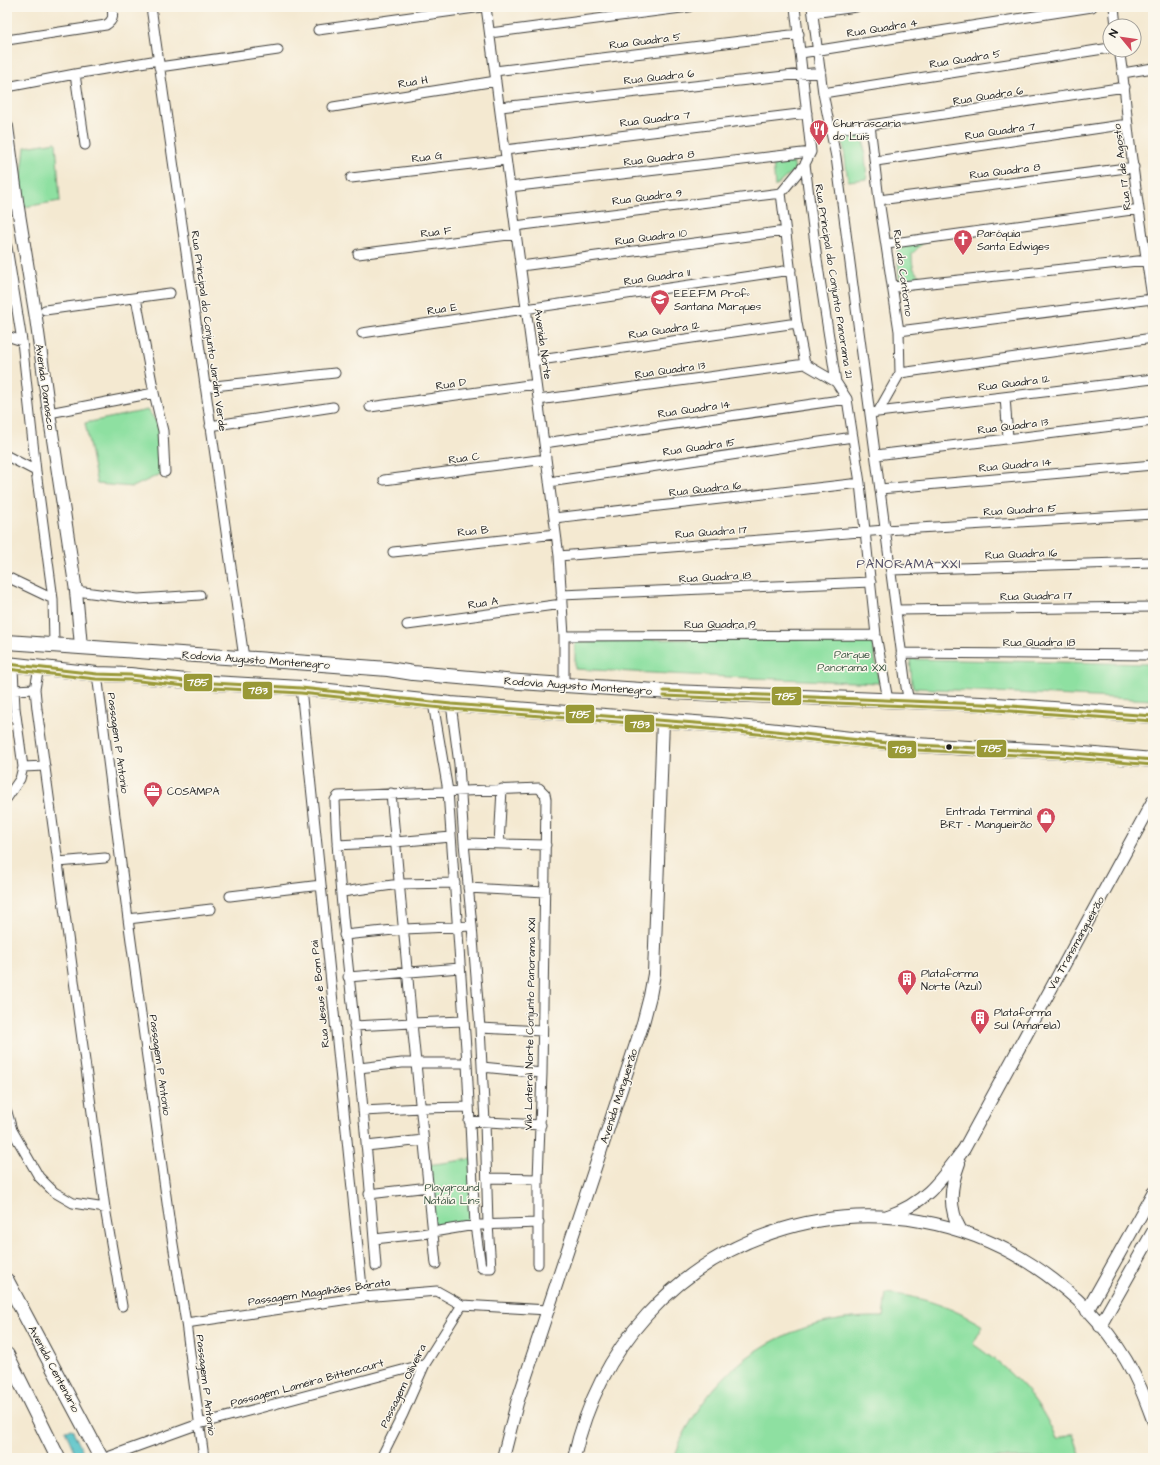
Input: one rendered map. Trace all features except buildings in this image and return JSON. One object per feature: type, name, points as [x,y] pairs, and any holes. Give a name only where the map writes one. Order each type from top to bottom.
[{"type":"main road","name":"Rodovia Augusto Montenegro","points":[[7,634],[23,636],[36,644],[54,644],[244,658],[505,681],[671,692],[982,704],[1153,716]]},
{"type":"main road","points":[[7,642],[36,644]]},
{"type":"main road","points":[[11,667],[40,667],[96,674],[130,675],[195,682],[301,688],[451,704],[663,720],[897,744],[1037,750],[1153,760]]},
{"type":"main road","name":"Avenida Centenário","points":[[7,1281],[101,1458]]},
{"type":"main road","points":[[7,1297],[11,1297],[20,1304]]},
{"type":"main road","points":[[7,1355],[58,1458]]},
{"type":"street","points":[[7,40],[106,26],[113,18],[112,7]]},
{"type":"street","name":"Rua Principal do Conjunto Jardim Verde","points":[[151,7],[244,658]]},
{"type":"street","points":[[318,30],[482,7]]},
{"type":"street","name":"Avenida Norte","points":[[486,7],[559,556],[564,636],[564,684]]},
{"type":"street","points":[[490,32],[690,7]]},
{"type":"street","points":[[795,7],[812,152],[781,193],[797,323],[805,364],[836,382]]},
{"type":"street","points":[[812,10],[856,7]]},
{"type":"street","name":"Rua Quadra 4","points":[[818,51],[1092,7]]},
{"type":"street","points":[[1114,7],[1115,18]]},
{"type":"street","name":"Rua Principal do Conjunto Panorama 21","points":[[812,10],[823,93],[836,157],[874,412],[876,455],[880,489],[901,653],[909,701]]},
{"type":"street","name":"Rua Quadra 5","points":[[495,71],[798,34]]},
{"type":"street","name":"Rua Quadra 5","points":[[823,93],[1102,49]]},
{"type":"street","points":[[7,87],[75,74],[278,50]]},
{"type":"street","points":[[801,54],[818,51]]},
{"type":"street","name":"Rua 17 de Agosto","points":[[1120,58],[1139,209],[1153,302]]},
{"type":"street","points":[[1123,73],[1153,68]]},
{"type":"street","name":"Rua Quadra 6","points":[[500,107],[821,72]]},
{"type":"street","points":[[75,74],[85,145]]},
{"type":"street","name":"Rua H","points":[[333,107],[496,81]]},
{"type":"street","name":"Rua Quadra 6","points":[[830,130],[1125,87]]},
{"type":"street","name":"Rua Quadra 7","points":[[505,150],[807,113]]},
{"type":"street","name":"Rua Quadra 7","points":[[876,161],[1128,124]]},
{"type":"street","name":"Rua do Contorno","points":[[870,125],[876,161],[879,200],[887,244],[899,331],[900,373]]},
{"type":"street","name":"Avenida Damasco","points":[[7,127],[76,591],[81,646]]},
{"type":"street","name":"Rua Quadra 8","points":[[510,187],[812,152]]},
{"type":"street","name":"Rua G","points":[[351,178],[506,160]]},
{"type":"street","name":"Rua Principal do Conjunto Panorama 21","points":[[804,164],[816,260],[836,382],[847,399],[853,437],[866,532],[876,636],[888,700]]},
{"type":"street","name":"Rua Quadra 8","points":[[879,200],[1134,167]]},
{"type":"street","name":"Rua Quadra 9","points":[[516,230],[781,193]]},
{"type":"street","points":[[887,244],[1139,209]]},
{"type":"street","name":"Rua F","points":[[358,254],[516,230]]},
{"type":"street","name":"Rua Quadra 10","points":[[521,266],[786,231]]},
{"type":"street","name":"Avenida Damasco","points":[[7,247],[22,341],[36,471],[53,599],[54,644]]},
{"type":"street","points":[[892,287],[1147,260]]},
{"type":"street","name":"Rua Quadra 11","points":[[526,308],[791,270]]},
{"type":"street","points":[[45,310],[170,294]]},
{"type":"street","points":[[136,298],[154,393],[163,431],[165,472]]},
{"type":"street","points":[[899,331],[1153,302]]},
{"type":"street","name":"Rua E","points":[[362,333],[526,308]]},
{"type":"street","name":"Rua Quadra 12","points":[[533,361],[797,323]]},
{"type":"street","points":[[7,336],[22,341]]},
{"type":"street","points":[[874,412],[900,373],[1153,338]]},
{"type":"street","name":"Rua Quadra 13","points":[[538,400],[805,364]]},
{"type":"street","points":[[205,387],[335,373]]},
{"type":"street","name":"Rua Quadra 12","points":[[874,412],[1153,379]]},
{"type":"street","name":"Rua D","points":[[370,408],[536,384]]},
{"type":"street","points":[[49,413],[154,393]]},
{"type":"street","points":[[1005,397],[1008,438]]},
{"type":"street","name":"Rua Quadra 14","points":[[544,443],[847,399]]},
{"type":"street","points":[[210,426],[333,407]]},
{"type":"street","name":"Rua Quadra 13","points":[[876,455],[1153,421]]},
{"type":"street","name":"Rua Quadra 15","points":[[549,482],[853,437]]},
{"type":"street","points":[[7,456],[36,471]]},
{"type":"street","name":"Rua C","points":[[384,480],[546,459]]},
{"type":"street","name":"Rua Quadra 14","points":[[880,489],[1153,465]]},
{"type":"street","name":"Rua Quadra 16","points":[[554,518],[860,483]]},
{"type":"street","name":"Rua Quadra 15","points":[[866,532],[1153,514]]},
{"type":"street","name":"Rua Quadra 17","points":[[559,556],[866,532]]},
{"type":"street","name":"Rua B","points":[[393,552],[556,534]]},
{"type":"street","name":"Rua Quadra 16","points":[[890,570],[1153,562]]},
{"type":"street","points":[[7,577],[53,599]]},
{"type":"street","name":"Rua Quadra 18","points":[[561,600],[871,582]]},
{"type":"street","points":[[76,591],[138,599],[200,595]]},
{"type":"street","name":"Rua A","points":[[407,625],[561,600]]},
{"type":"street","name":"Rua Quadra 17","points":[[896,610],[1153,607]]},
{"type":"street","name":"Rua Quadra 19","points":[[564,636],[876,636]]},
{"type":"street","name":"Rua Quadra 18","points":[[901,653],[1153,655]]},
{"type":"street","points":[[7,798],[20,779],[23,766],[11,667]]},
{"type":"street","points":[[40,667],[35,689],[105,1208],[122,1306]]},
{"type":"street","name":"Passagem P Antonio","points":[[96,674],[170,1232],[186,1323],[204,1458]]},
{"type":"street","name":"Rua Jesus é Bom Pai","points":[[301,688],[363,1297]]},
{"type":"street","points":[[14,690],[35,689]]},
{"type":"street","points":[[433,702],[448,791],[467,1063],[475,1225],[482,1268],[491,1268],[480,1028],[464,843],[459,764],[451,704]]},
{"type":"street","name":"Avenida Mangueirão","points":[[503,1458],[517,1403],[643,1023],[650,996],[654,974],[663,720]]},
{"type":"street","points":[[23,766],[45,766]]},
{"type":"street","name":"Vila Lateral Norte Conjunto Panorama XXI","points":[[502,789],[539,788],[545,794],[546,799],[541,1125],[538,1179],[538,1264]]},
{"type":"street","points":[[376,1266],[359,1068],[344,935],[342,892],[337,845],[336,797],[391,793],[502,789],[499,844]]},
{"type":"street","points":[[391,793],[436,1264]]},
{"type":"street","name":"Via Transmangueirão","points":[[887,1217],[922,1199],[938,1184],[964,1149],[1153,801]]},
{"type":"street","points":[[337,845],[451,837]]},
{"type":"street","points":[[464,843],[546,845]]},
{"type":"street","points":[[58,862],[105,858]]},
{"type":"street","points":[[342,892],[400,884],[455,882]]},
{"type":"street","points":[[230,896],[321,885]]},
{"type":"street","points":[[468,888],[544,892]]},
{"type":"street","points":[[128,919],[211,909]]},
{"type":"street","points":[[344,935],[404,929],[472,926]]},
{"type":"street","points":[[348,977],[460,968]]},
{"type":"street","points":[[354,1026],[412,1022],[464,1021]]},
{"type":"street","points":[[480,1028],[542,1031]]},
{"type":"street","points":[[359,1068],[402,1063],[467,1063]]},
{"type":"street","points":[[482,1067],[542,1073]]},
{"type":"street","points":[[363,1111],[469,1107]]},
{"type":"street","points":[[7,1112],[12,1130],[39,1177],[54,1192],[73,1203],[105,1208]]},
{"type":"street","points":[[469,1121],[541,1125]]},
{"type":"street","points":[[366,1146],[424,1140]]},
{"type":"street","name":"Via Transmangueirão","points":[[961,1231],[955,1220],[951,1194],[954,1177],[964,1149]]},
{"type":"street","points":[[487,1178],[538,1179]]},
{"type":"street","points":[[369,1194],[429,1187]]},
{"type":"street","points":[[1087,1311],[1153,1193]]},
{"type":"street","name":"Via Transmangueirão","points":[[574,1458],[578,1437],[589,1406],[603,1376],[620,1348],[640,1322],[663,1298],[688,1277],[716,1258],[745,1243],[775,1231],[807,1223],[846,1217],[887,1217],[926,1221],[961,1231],[1002,1247],[1036,1267],[1068,1291],[1087,1311],[1120,1351],[1139,1386],[1153,1420]]},
{"type":"street","points":[[374,1239],[475,1225],[539,1223]]},
{"type":"street","points":[[1100,1326],[1153,1232]]},
{"type":"street","name":"Passagem Magalhães Barata","points":[[186,1323],[363,1297],[437,1291],[462,1305],[548,1310]]},
{"type":"street","name":"Passagem Oiliveira","points":[[381,1458],[403,1414],[425,1364],[462,1305]]},
{"type":"street","name":"Passagem Lameira Bittencourt","points":[[105,1458],[199,1424],[425,1364]]},
{"type":"green space","points":[[863,131],[867,179],[848,181],[842,135]]},
{"type":"green space","points":[[56,142],[60,201],[18,208],[25,147]]},
{"type":"green space","points":[[793,161],[795,169],[775,187],[773,162]]},
{"type":"green space","points":[[924,242],[912,254],[913,266],[914,270],[920,276],[934,283],[900,286],[897,251],[902,245]]},
{"type":"green space","points":[[148,410],[163,431],[165,472],[133,487],[97,484],[85,423]]},
{"type":"green space","name":"Parque Panorama XXI","points":[[872,638],[879,683],[575,669],[575,640]]},
{"type":"green space","name":"Parque Panorama XXI","points":[[910,659],[1153,664],[1153,700],[915,688],[912,684]]},
{"type":"green space","name":"Playground Natália Lins","points":[[472,1159],[475,1225],[432,1232],[427,1165]]},
{"type":"green space","points":[[886,1293],[913,1297],[937,1304],[960,1313],[983,1326],[973,1344],[1011,1374],[1033,1398],[1050,1425],[1056,1440],[1073,1433],[1081,1458],[675,1458],[682,1438],[700,1407],[730,1371],[766,1345],[807,1327],[852,1318],[883,1317]]},
{"type":"water","points":[[72,1429],[86,1458],[77,1458],[65,1430]]},
{"type":"transit line","name":"785","points":[[7,664],[97,674],[130,675],[195,682],[301,688],[451,704],[721,725],[897,744],[1061,752],[1153,760]]},
{"type":"transit line","name":"783","points":[[7,669],[96,679],[130,680],[195,687],[301,693],[451,709],[721,730],[896,749],[1061,757],[1153,765]]},
{"type":"transit line","name":"785","points":[[664,691],[982,704],[1153,716]]},
{"type":"transit line","name":"783","points":[[664,696],[982,709],[1153,721]]},
{"type":"place","name":"Churrascaria do Luis","points":[[819,146]]},
{"type":"place","name":"Paróquia Santa Edwiges","points":[[963,256]]},
{"type":"place","name":"E.E.E.F.M Profº Santana Marques","points":[[660,316]]},
{"type":"place","name":"COSAMPA","points":[[153,808]]},
{"type":"place","name":"Entrada Terminal BRT - Mangueirão","points":[[1046,834]]},
{"type":"place","name":"Plataforma Norte (Azul)","points":[[907,996]]},
{"type":"place","name":"Plataforma Sul (Amarela)","points":[[980,1035]]},
{"type":"district","name":"PANORAMA XXI","points":[[909,564]]}]
